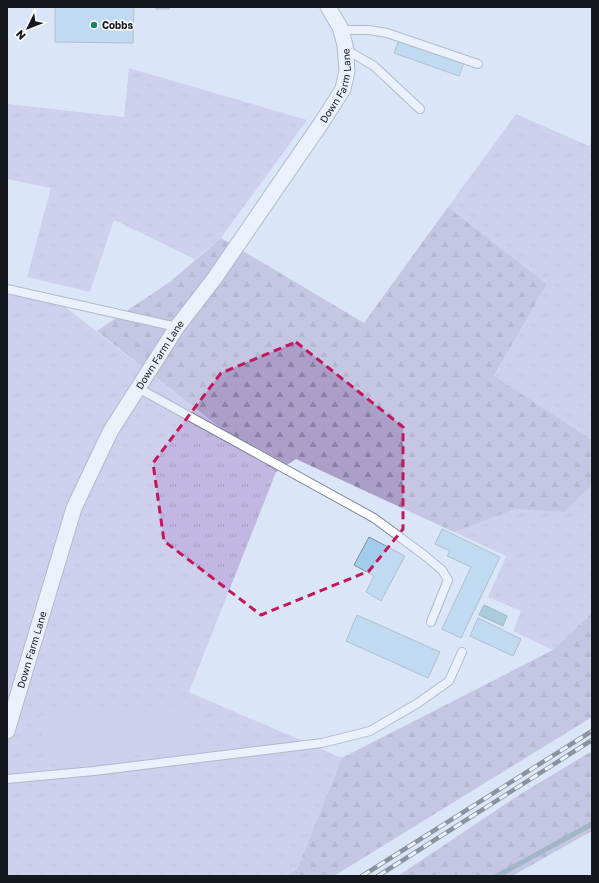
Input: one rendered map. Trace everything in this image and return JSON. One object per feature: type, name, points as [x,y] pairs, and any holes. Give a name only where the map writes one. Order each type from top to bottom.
[{"type":"street","name":"Down Farm Lane","points":[[7,731],[74,508],[110,432],[177,327],[214,279],[343,89],[347,71],[345,49],[341,30],[328,7]]},
{"type":"lane","points":[[341,30],[369,30],[387,33],[478,64]]},
{"type":"lane","points":[[345,49],[374,66],[420,109]]},
{"type":"lane","points":[[7,289],[177,327]]},
{"type":"lane","points":[[138,388],[374,518],[424,555],[442,570],[448,580],[431,622]]},
{"type":"lane","points":[[7,779],[94,771],[322,743],[370,731],[418,703],[449,681],[462,652]]},
{"type":"highlighted area","points":[[296,342],[403,427],[403,529],[369,571],[261,615],[164,541],[153,463],[221,373]]},
{"type":"green space","points":[[129,68],[307,120],[221,238],[195,259],[114,220],[90,292],[27,277],[51,188],[7,179],[7,104],[124,117]]},
{"type":"green space","points":[[516,114],[589,146],[592,140],[592,440],[494,377],[547,284],[448,207]]},
{"type":"green space","points":[[448,207],[547,284],[494,376],[592,440],[592,485],[565,512],[515,509],[454,532],[296,459],[276,472],[97,331],[171,281],[221,238],[364,323]]},
{"type":"green space","points":[[7,292],[59,302],[276,472],[189,692],[342,758],[297,869],[287,876],[7,876]]},
{"type":"green space","points":[[592,485],[592,613],[553,650],[513,631],[521,611],[488,597],[506,556],[454,532],[515,508],[565,512]]},
{"type":"green space","points":[[592,613],[592,717],[334,876],[287,876],[297,869],[342,758],[553,650]]},
{"type":"green space","points":[[191,703],[195,750],[45,763],[40,716]]},
{"type":"green space","points":[[592,751],[592,831],[512,876],[398,876],[519,795]]},
{"type":"water","points":[[484,605],[507,616],[503,626],[479,615]]},
{"type":"building","name":"Cobbs","points":[[55,7],[134,7],[133,43],[55,42]]},
{"type":"building","points":[[156,7],[169,7],[169,9],[156,9]]},
{"type":"building","points":[[400,38],[465,60],[459,76],[394,53]]},
{"type":"building","points":[[442,529],[500,557],[461,638],[442,629],[471,567],[447,556],[450,551],[435,544]]},
{"type":"building","points":[[369,537],[405,556],[381,601],[366,592],[374,576],[354,565]]},
{"type":"building","points":[[357,615],[440,652],[428,678],[346,641]]},
{"type":"building","points":[[478,618],[521,639],[513,656],[470,636]]},
{"type":"waterway","points":[[497,876],[592,824]]},
{"type":"railway","points":[[362,876],[592,731]]},
{"type":"railway","points":[[378,876],[592,740]]},
{"type":"place","name":"Cobbs","points":[[94,25]]}]
